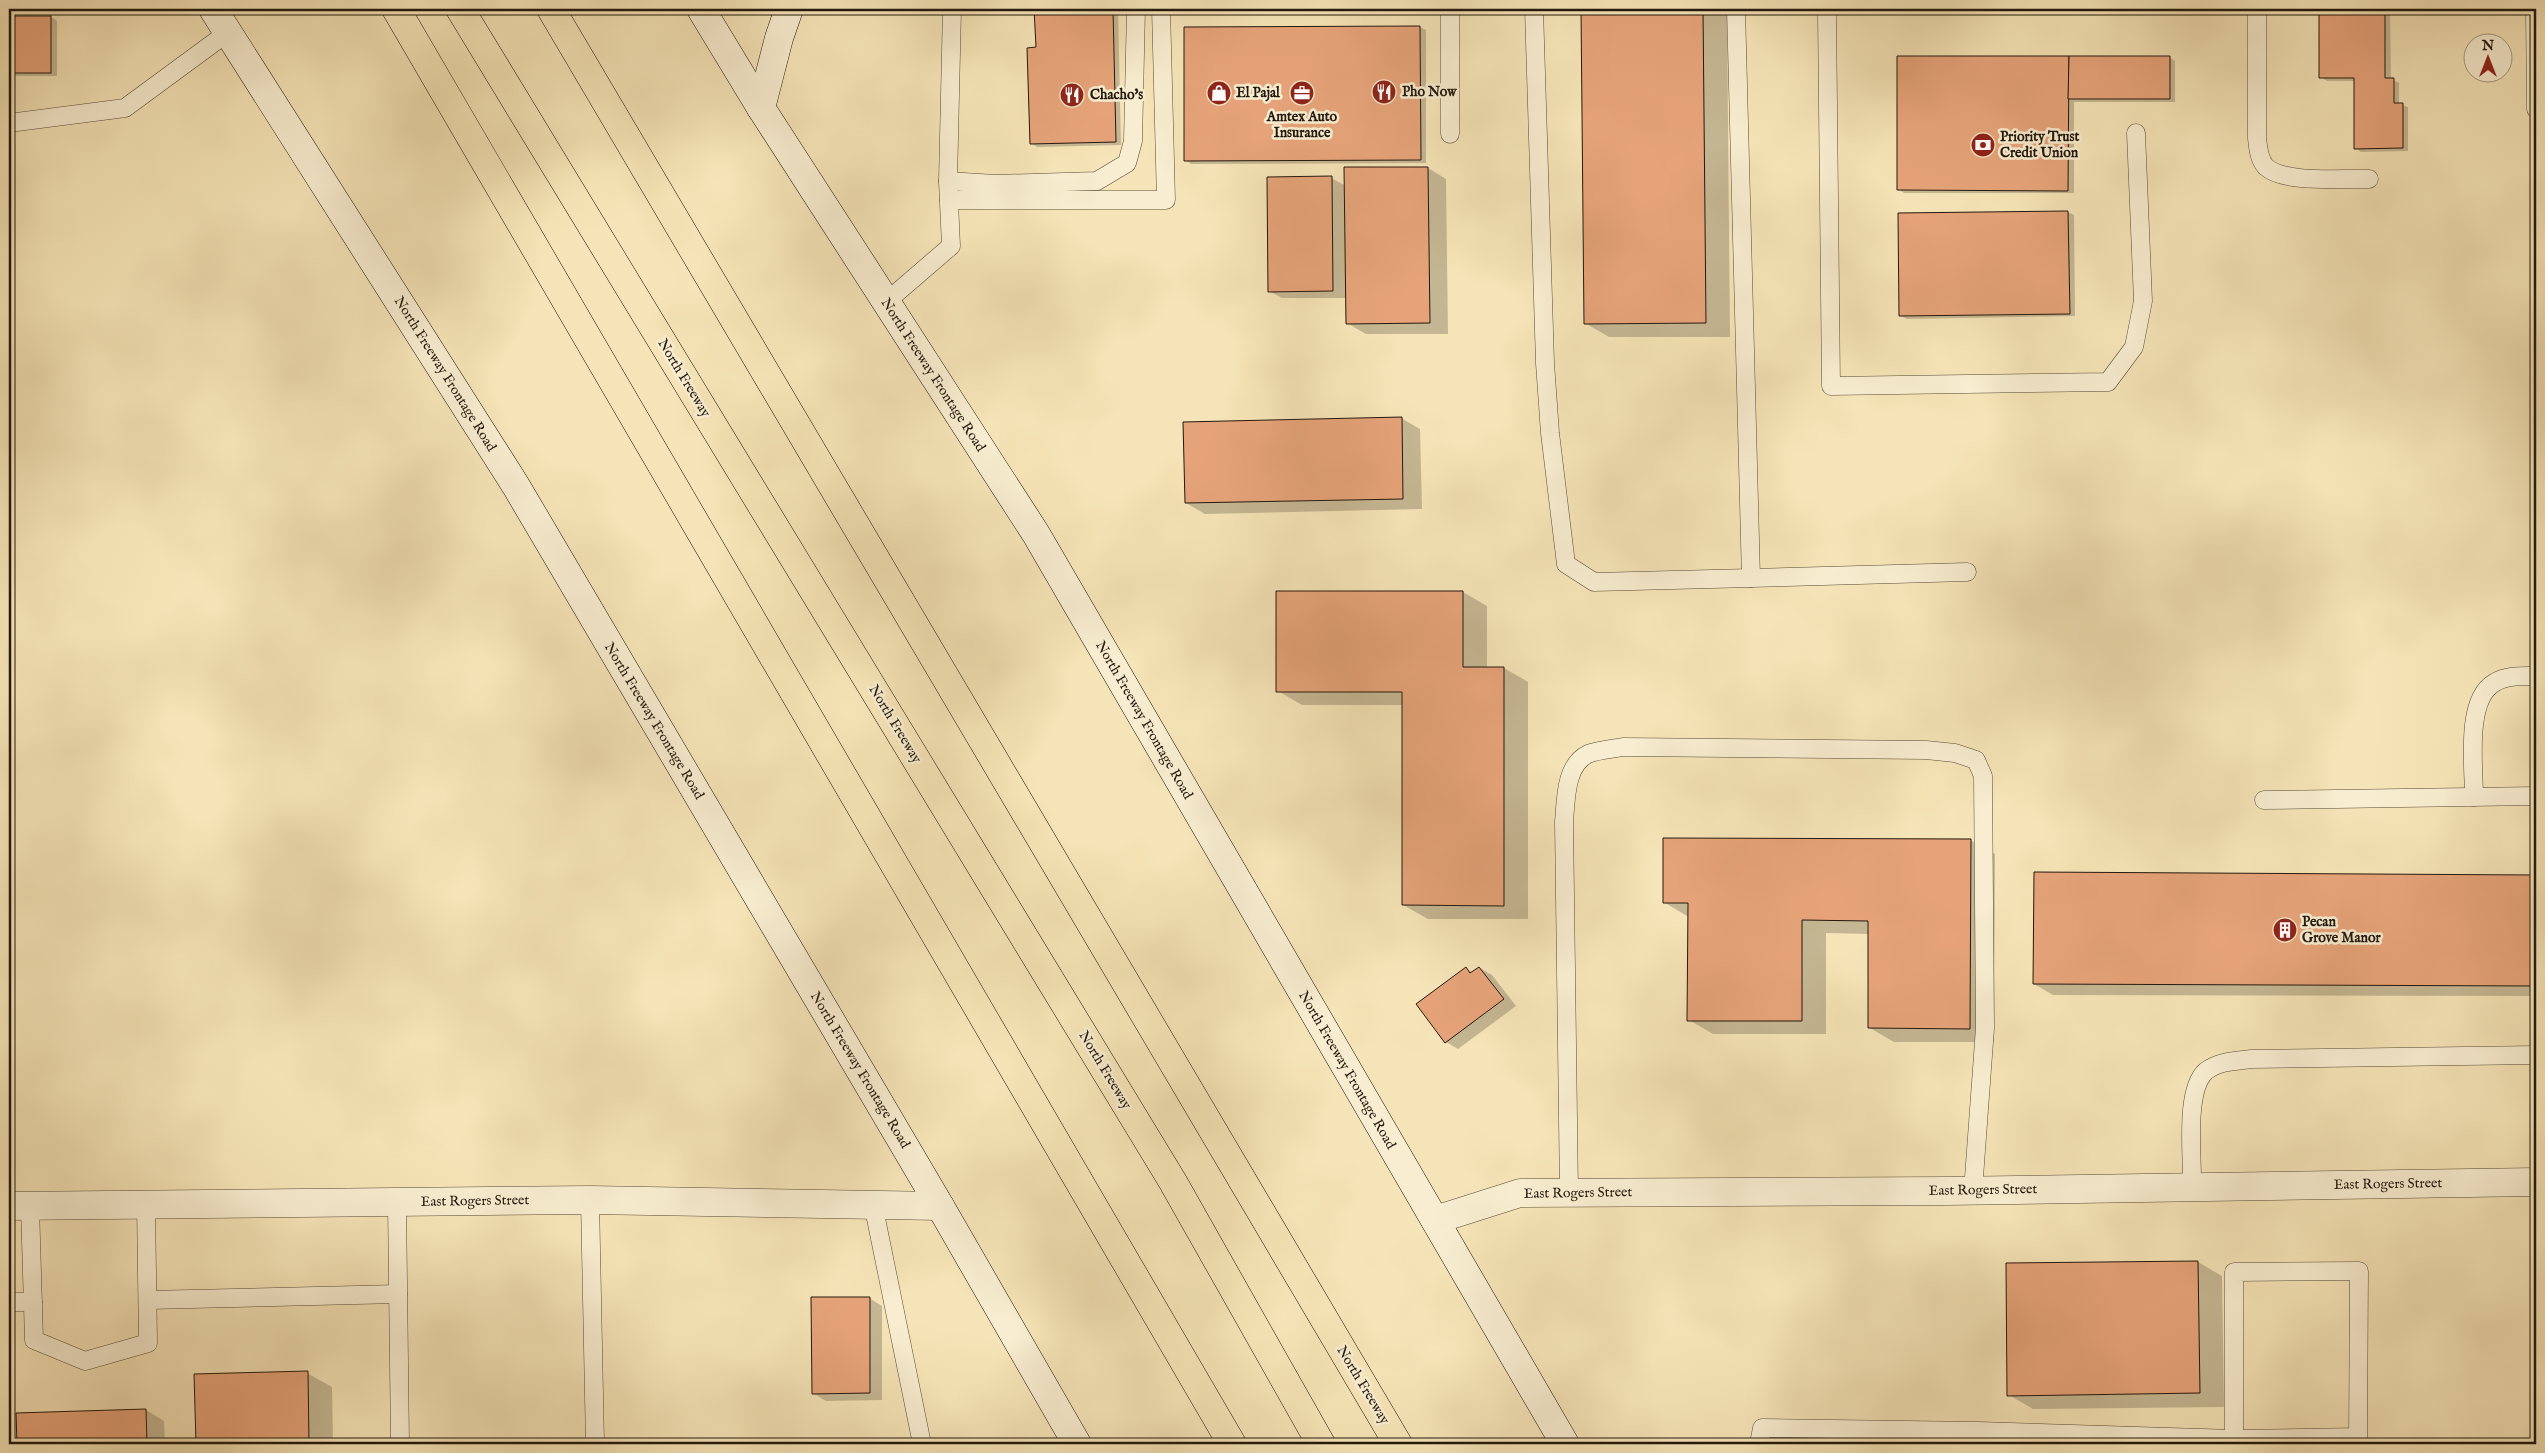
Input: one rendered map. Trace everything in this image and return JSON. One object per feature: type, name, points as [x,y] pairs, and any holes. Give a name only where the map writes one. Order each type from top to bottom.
[{"type":"highway","points":[[396,9],[1232,1444]]},
{"type":"highway","name":"North Freeway","points":[[460,9],[1173,1182],[1321,1444]]},
{"type":"highway","name":"North Freeway","points":[[550,9],[1398,1444]]},
{"type":"main road","name":"North Freeway Frontage Road","points":[[212,9],[516,486],[940,1206],[1077,1444]]},
{"type":"main road","name":"North Freeway Frontage Road","points":[[701,9],[761,108],[1036,534],[1565,1444]]},
{"type":"main road","points":[[761,108],[778,38],[790,9]]},
{"type":"main road","name":"East Rogers Street","points":[[1434,1220],[1520,1193],[1973,1191],[2536,1182]]},
{"type":"main road","name":"East Rogers Street","points":[[20,1206],[590,1200],[940,1206]]},
{"type":"lane","points":[[886,302],[951,246],[948,181],[952,9]]},
{"type":"lane","points":[[948,181],[995,184],[1097,181],[1127,163],[1133,141],[1136,9]]},
{"type":"lane","points":[[949,200],[1166,200],[1162,9]]},
{"type":"lane","points":[[1450,9],[1450,134]]},
{"type":"lane","points":[[1534,9],[1545,362],[1550,433],[1566,564],[1594,582],[1967,572]]},
{"type":"lane","points":[[1736,9],[1751,578]]},
{"type":"lane","points":[[1829,9],[1827,13],[1831,386],[2108,382],[2134,347],[2143,301],[2136,133]]},
{"type":"lane","points":[[2256,9],[2256,138],[2259,153],[2266,166],[2279,175],[2369,179]]},
{"type":"lane","points":[[2535,9],[2536,109]]},
{"type":"lane","points":[[9,124],[125,108],[227,33]]},
{"type":"lane","points":[[2474,797],[2474,723],[2479,700],[2494,683],[2516,676],[2536,676]]},
{"type":"lane","points":[[1569,1193],[1564,822],[1566,794],[1572,769],[1587,754],[1623,747],[1926,750],[1955,753],[1976,760],[1983,776],[1984,1028],[1973,1191]]},
{"type":"lane","points":[[2264,800],[2536,796]]},
{"type":"lane","points":[[2192,1187],[2193,1096],[2198,1082],[2206,1071],[2221,1063],[2250,1059],[2536,1054]]},
{"type":"lane","points":[[590,1200],[595,1444]]},
{"type":"lane","points":[[397,1202],[400,1444]]},
{"type":"lane","points":[[20,1206],[33,1302],[34,1340],[85,1361],[148,1342],[146,1204]]},
{"type":"lane","points":[[873,1204],[922,1444]]},
{"type":"lane","points":[[1759,1444],[1762,1428],[1979,1431],[2234,1442],[2358,1440],[2359,1271],[2234,1272],[2234,1442]]},
{"type":"lane","points":[[148,1300],[398,1294]]},
{"type":"lane","points":[[9,1302],[33,1302]]},
{"type":"building","name":"Chacho's","points":[[1034,9],[1113,9],[1116,142],[1030,144],[1027,48],[1036,47]]},
{"type":"building","points":[[1581,9],[1703,9],[1706,323],[1584,324]]},
{"type":"building","points":[[2319,9],[2385,9],[2385,78],[2394,78],[2394,103],[2403,103],[2403,148],[2354,149],[2354,78],[2319,78]]},
{"type":"building","points":[[9,16],[51,16],[51,73],[9,73]]},
{"type":"building","points":[[1420,26],[1421,160],[1184,161],[1184,27]]},
{"type":"building","name":"Priority Trust Credit Union","points":[[1897,56],[2069,56],[2068,191],[1897,190]]},
{"type":"building","points":[[2069,56],[2170,56],[2170,99],[2068,99]]},
{"type":"building","points":[[1344,167],[1428,167],[1430,323],[1346,324]]},
{"type":"building","points":[[1332,176],[1333,291],[1268,292],[1267,177]]},
{"type":"building","points":[[2068,211],[2070,314],[1899,316],[1898,213]]},
{"type":"building","points":[[1402,417],[1403,499],[1185,503],[1183,422]]},
{"type":"building","points":[[1276,591],[1463,591],[1463,667],[1504,667],[1504,906],[1402,905],[1402,692],[1276,692]]},
{"type":"building","points":[[1663,838],[1971,839],[1970,1029],[1868,1028],[1868,921],[1802,920],[1802,1021],[1687,1021],[1688,903],[1663,903]]},
{"type":"building","name":"Pecan Grove Manor","points":[[2034,872],[2536,875],[2536,986],[2033,984]]},
{"type":"building","points":[[1466,967],[1470,973],[1479,967],[1504,999],[1445,1043],[1416,1004]]},
{"type":"building","points":[[2198,1261],[2200,1393],[2007,1396],[2006,1263]]},
{"type":"building","points":[[811,1297],[870,1297],[870,1393],[812,1394]]},
{"type":"building","points":[[308,1371],[309,1444],[196,1444],[194,1374]]},
{"type":"building","points":[[146,1409],[147,1444],[17,1444],[16,1413]]},
{"type":"place","name":"Pho Now","points":[[1384,92]]},
{"type":"place","name":"El Pajal","points":[[1219,93]]},
{"type":"place","name":"Amtex Auto Insurance","points":[[1302,93]]},
{"type":"place","name":"Chacho's","points":[[1072,95]]},
{"type":"place","name":"Priority Trust Credit Union","points":[[1983,145]]},
{"type":"place","name":"Pecan Grove Manor","points":[[2285,930]]}]
